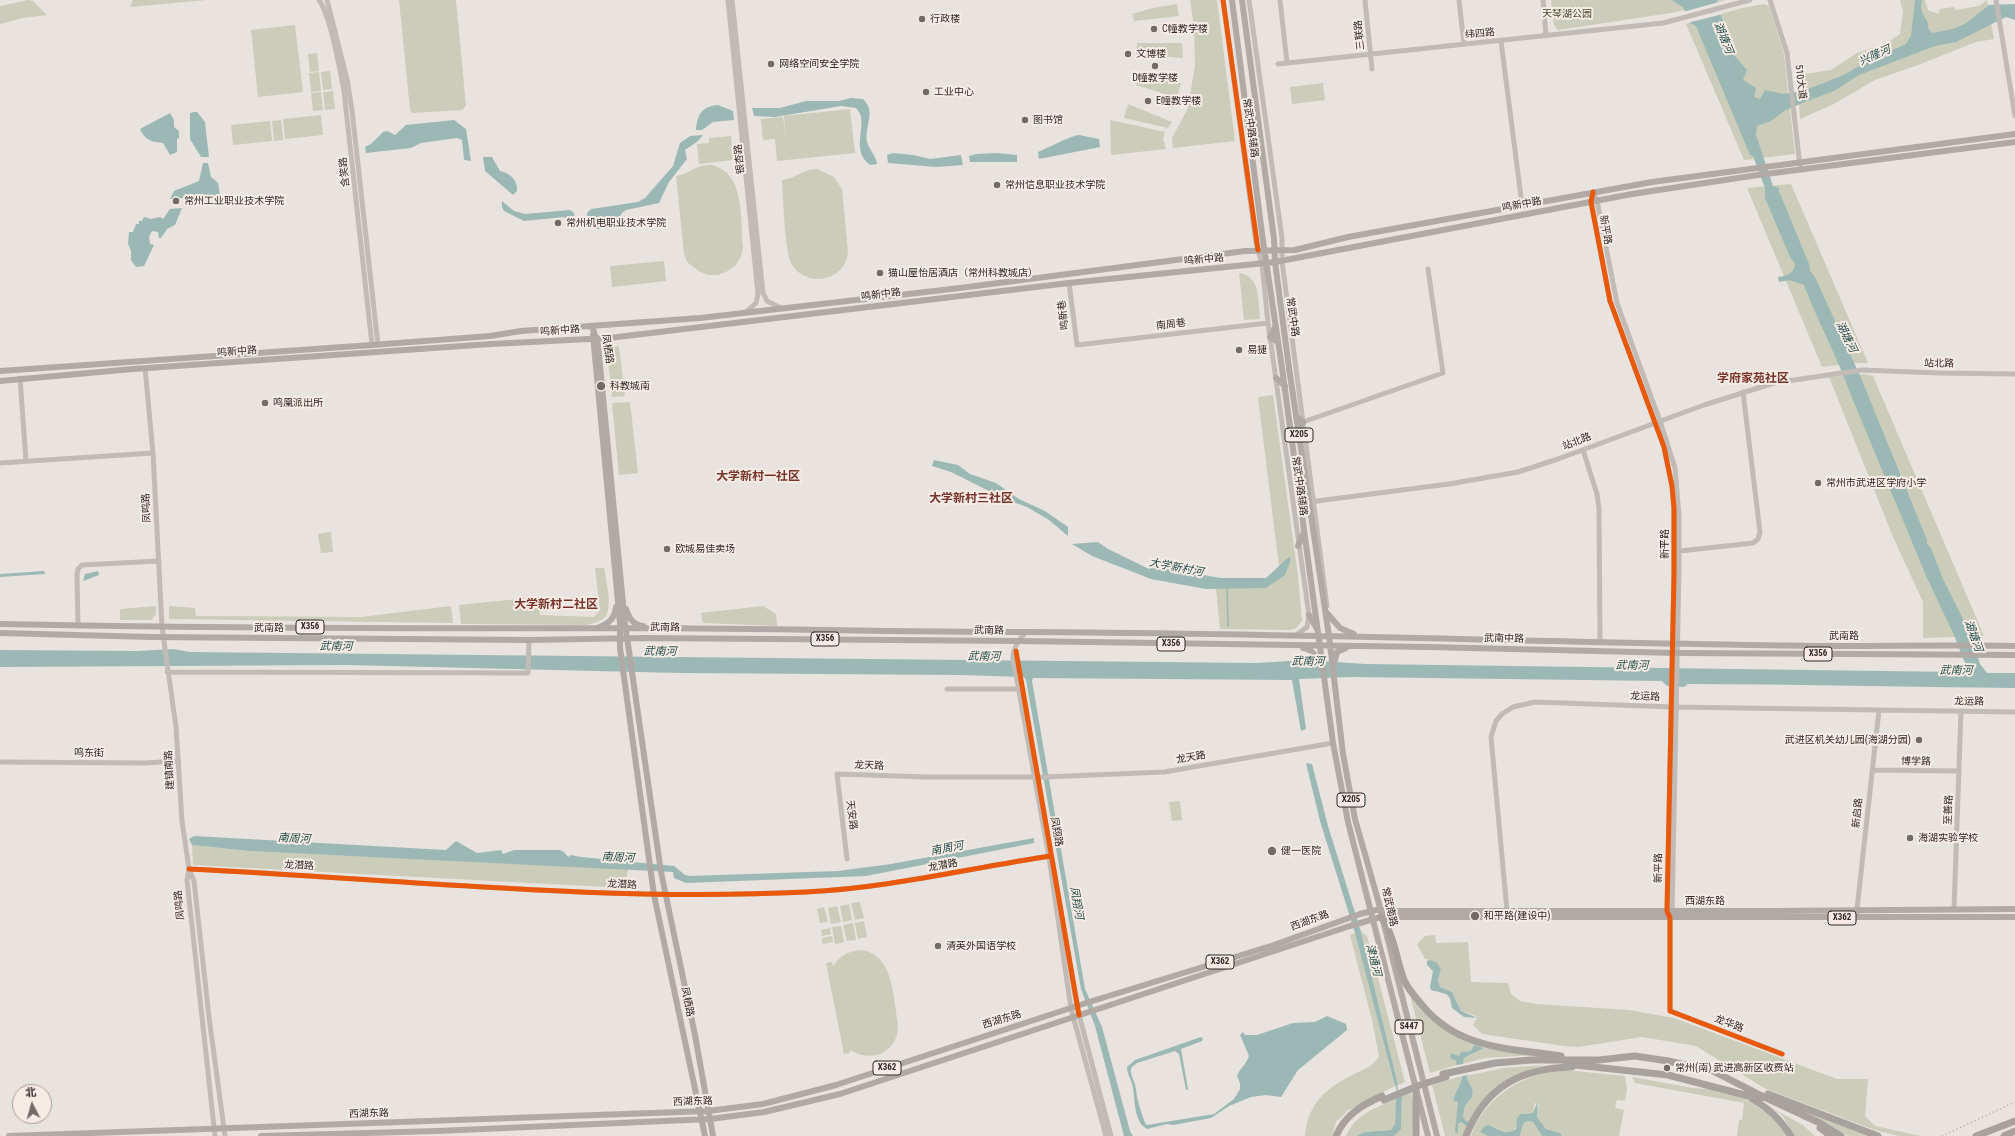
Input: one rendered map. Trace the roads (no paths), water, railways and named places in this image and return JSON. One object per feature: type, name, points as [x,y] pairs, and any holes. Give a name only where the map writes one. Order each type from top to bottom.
[{"type":"highway","points":[[1381,917],[1390,928],[1405,981],[1426,1010],[1450,1031],[1488,1045],[1668,1075],[1737,1092],[1785,1110],[1819,1127],[1831,1136]]},
{"type":"highway","points":[[1466,1136],[1484,1104],[1497,1090],[1525,1074],[1539,1070],[1635,1056],[1668,1061],[1713,1071],[1820,1123],[1840,1136]]},
{"type":"highway","points":[[1336,1136],[1342,1124],[1352,1113],[1408,1085],[1444,1075],[1506,1062],[1531,1060],[1589,1063]]},
{"type":"highway","points":[[1738,1083],[1878,1136]]},
{"type":"highway","points":[[1416,1091],[1416,1136]]},
{"type":"highway","points":[[1737,1092],[1768,1109],[1781,1120],[1791,1136]]},
{"type":"highway","points":[[1341,1136],[1346,1126],[1356,1116],[1383,1098]]},
{"type":"highway","points":[[1976,1136],[2015,1121]]},
{"type":"highway","points":[[2004,1136],[2015,1131]]},
{"type":"main road","name":"常武中路","points":[[1232,0],[1261,251],[1266,265],[1285,386],[1318,632]]},
{"type":"main road","name":"常武中路","points":[[1242,0],[1275,251],[1278,261],[1296,416],[1312,501],[1324,609],[1329,636]]},
{"type":"main road","name":"鸣新中路","points":[[0,371],[375,345],[490,336],[521,331],[700,318],[1261,251],[1282,251],[1593,192],[1757,167],[2015,134]]},
{"type":"main road","name":"鸣新中路","points":[[0,380],[145,368],[491,344],[595,339],[1070,283],[1266,265],[1278,261],[1594,201],[1758,174],[2015,142]]},
{"type":"main road","points":[[1278,261],[1282,251]]},
{"type":"main road","name":"凤栖路","points":[[592,326],[595,339],[623,628],[628,638],[630,650],[665,895],[695,1035],[713,1136]]},
{"type":"main road","points":[[1275,327],[1270,337],[1278,342]]},
{"type":"main road","points":[[1276,378],[1285,386]]},
{"type":"main road","points":[[1296,416],[1303,422],[1298,430]]},
{"type":"main road","points":[[1298,546],[1304,531]]},
{"type":"main road","points":[[588,629],[610,622],[616,613],[620,596]]},
{"type":"main road","points":[[620,596],[630,619],[637,625],[658,629]]},
{"type":"main road","points":[[1324,609],[1328,616],[1340,628],[1365,637]]},
{"type":"main road","points":[[1309,615],[1318,632]]},
{"type":"main road","name":"武南路","points":[[0,624],[162,628],[323,627],[458,630],[623,628],[1296,635],[1318,632],[1329,636]]},
{"type":"main road","name":"凤栖路","points":[[623,628],[620,638],[620,648],[652,871],[654,895],[705,1136]]},
{"type":"main road","name":"X205","points":[[1318,632],[1320,646],[1319,658]]},
{"type":"main road","name":"武南路","points":[[0,633],[164,637],[529,640],[628,638],[1020,641],[1330,646]]},
{"type":"main road","name":"武南中路","points":[[1329,636],[1675,643]]},
{"type":"main road","name":"X205","points":[[1329,636],[1333,659]]},
{"type":"main road","name":"武南路","points":[[1675,643],[2015,646]]},
{"type":"main road","points":[[1291,646],[1308,648],[1319,658]]},
{"type":"main road","name":"武南中路","points":[[1330,646],[1675,653]]},
{"type":"main road","points":[[1333,659],[1337,652],[1350,647]]},
{"type":"main road","name":"武南路","points":[[1675,653],[2015,655]]},
{"type":"main road","name":"常武南路","points":[[1319,658],[1325,679],[1333,743],[1348,822],[1371,911]]},
{"type":"main road","name":"常武南路","points":[[1333,659],[1334,680],[1343,754],[1355,819],[1380,909],[1437,1136]]},
{"type":"main road","name":"西湖东路","points":[[9,1136],[213,1128],[307,1127],[708,1111],[763,1104],[836,1085],[1274,945],[1348,918],[1380,909],[1387,911],[1670,911],[2015,908]]},
{"type":"main road","name":"X205","points":[[1371,911],[1372,919]]},
{"type":"main road","name":"西湖东路","points":[[1381,917],[2015,917]]},
{"type":"main road","name":"X362","points":[[1372,919],[1381,917]]},
{"type":"main road","name":"常武南路","points":[[1372,919],[1428,1136]]},
{"type":"main road","name":"西湖东路","points":[[261,1136],[437,1131],[710,1119],[764,1112],[840,1094],[1372,919]]},
{"type":"street","name":"含笑路","points":[[319,0],[325,10],[337,54],[344,91],[375,345]]},
{"type":"street","name":"含笑路","points":[[327,0],[352,110],[375,345]]},
{"type":"street","name":"银杏路","points":[[728,0],[758,294],[756,303],[746,312]]},
{"type":"street","name":"银杏路","points":[[732,0],[763,293],[767,301],[781,308]]},
{"type":"street","name":"常武中路辅路","points":[[1223,0],[1261,251]]},
{"type":"street","name":"常武中路辅路","points":[[1250,0],[1282,238],[1282,251]]},
{"type":"street","points":[[1280,0],[1287,63]]},
{"type":"street","name":"三联路","points":[[1365,0],[1372,69]]},
{"type":"street","points":[[1459,0],[1464,44]]},
{"type":"street","points":[[1543,0],[1546,36]]},
{"type":"street","name":"纬四路","points":[[1278,64],[1663,23],[1750,0]]},
{"type":"street","name":"510大道","points":[[1770,0],[1784,40],[1794,107],[1800,169]]},
{"type":"street","points":[[1996,2],[2015,116]]},
{"type":"street","points":[[1501,41],[1522,205]]},
{"type":"street","name":"新平路","points":[[1593,192],[1610,301],[1664,447],[1669,468],[1674,508],[1675,687],[1670,911],[1670,1011]]},
{"type":"street","name":"新平路","points":[[1594,201],[1617,304],[1660,421],[1675,468],[1680,551],[1675,643]]},
{"type":"street","name":"常武中路辅路","points":[[1278,261],[1303,422],[1328,616],[1329,636]]},
{"type":"street","name":"常武中路辅路","points":[[1266,265],[1268,323],[1298,546],[1309,615]]},
{"type":"street","points":[[1303,422],[1443,373],[1428,269]]},
{"type":"street","name":"鸣新巷","points":[[1070,283],[1077,345]]},
{"type":"street","name":"南周巷","points":[[1077,345],[1268,323]]},
{"type":"street","name":"凤鸣路","points":[[145,368],[153,453],[162,628],[165,648]]},
{"type":"street","name":"站北路","points":[[1312,501],[1496,477],[1518,472],[1743,392],[1774,383],[1839,372],[1862,370],[2015,374]]},
{"type":"street","points":[[20,378],[26,461]]},
{"type":"street","points":[[1680,551],[1753,543],[1758,539],[1760,532],[1743,392]]},
{"type":"street","points":[[1583,450],[1597,494],[1599,509],[1600,641]]},
{"type":"street","points":[[0,463],[153,453]]},
{"type":"street","points":[[78,626],[76,575],[78,569],[82,566],[159,561]]},
{"type":"street","points":[[1296,635],[1307,627],[1309,615]]},
{"type":"street","name":"凤翔路","points":[[1026,632],[1015,652],[1019,682],[1050,856],[1074,1008],[1111,1136]]},
{"type":"street","points":[[167,671],[528,673],[529,640]]},
{"type":"street","name":"建镇南路","points":[[165,648],[176,727],[182,822],[189,869]]},
{"type":"street","name":"凤翔路","points":[[1019,682],[1018,689],[1036,777]]},
{"type":"street","points":[[947,690],[1018,689]]},
{"type":"street","name":"龙运路","points":[[1507,911],[1491,747],[1493,729],[1502,714],[1513,707],[1535,702],[1674,707],[2015,712]]},
{"type":"street","name":"新启路","points":[[1856,918],[1879,710]]},
{"type":"street","name":"至善路","points":[[1954,909],[1961,711]]},
{"type":"street","name":"龙天路","points":[[837,774],[926,777],[1047,777],[1164,772],[1333,743]]},
{"type":"street","name":"鸣东街","points":[[0,762],[145,763],[179,761]]},
{"type":"street","name":"博学路","points":[[1872,770],[1959,771]]},
{"type":"street","name":"天安路","points":[[837,774],[847,859]]},
{"type":"street","name":"龙潜路","points":[[189,869],[665,895],[806,892],[875,886],[1050,856]]},
{"type":"street","name":"凤鸣路","points":[[189,869],[194,881],[225,1136]]},
{"type":"street","name":"凤鸣路","points":[[189,869],[186,880],[215,1136]]},
{"type":"street","name":"龙华路","points":[[1670,1011],[1782,1054]]},
{"type":"street","name":"凤翔路","points":[[1077,1016],[1106,1136]]},
{"type":"water","points":[[1671,0],[1717,0],[1723,22],[1725,45],[1747,70],[1743,80],[1756,88],[1754,97],[1760,99],[1765,90],[1784,94],[1803,91],[1844,75],[1867,61],[1906,44],[1911,36],[1915,0],[1922,0],[1922,11],[1930,32],[1932,33],[1953,29],[1965,24],[1989,5],[2015,4],[2015,20],[2006,17],[1956,42],[1935,46],[1859,75],[1834,91],[1784,111],[1771,121],[1757,126],[1756,135],[1773,186],[1779,188],[1809,264],[1810,271],[1815,277],[1861,378],[1927,540],[1927,544],[1931,548],[1943,579],[1969,631],[1980,664],[1987,673],[2015,673],[2015,688],[1770,684],[1688,684],[1684,687],[1667,686],[1662,681],[1351,677],[1299,679],[1306,729],[1301,731],[1292,680],[1033,678],[1032,681],[1085,989],[1102,1027],[1130,1131],[1133,1136],[1124,1136],[1095,1026],[1081,989],[1026,680],[1024,677],[961,675],[680,673],[347,665],[0,667],[0,650],[138,651],[173,649],[190,652],[1257,663],[1305,660],[1365,664],[1957,672],[1965,663],[1954,635],[1927,578],[1839,365],[1804,285],[1789,280],[1779,282],[1778,277],[1790,274],[1795,264],[1790,257],[1765,198],[1765,188],[1753,156],[1750,155],[1696,26],[1689,22],[1683,7]]},
{"type":"water","points":[[851,98],[863,99],[869,109],[870,114],[867,130],[867,142],[877,164],[870,165],[864,158],[861,151],[861,120],[860,114],[856,108],[841,106],[775,117],[754,116],[752,108],[780,108],[806,101],[839,101]]},
{"type":"water","points":[[718,105],[733,111],[734,120],[713,122],[702,130],[696,130],[701,112],[708,107]]},
{"type":"water","points":[[197,112],[205,122],[209,157],[201,157],[190,139],[190,113]]},
{"type":"water","points":[[170,113],[174,120],[174,127],[179,131],[179,138],[177,139],[177,152],[170,155],[163,143],[149,140],[144,136],[140,129]]},
{"type":"water","points":[[454,120],[466,129],[471,161],[464,160],[462,140],[457,138],[421,143],[411,148],[366,153],[365,147],[371,144],[383,132],[387,131],[395,135],[406,125]]},
{"type":"water","points":[[703,135],[698,141],[685,150],[687,159],[669,182],[659,203],[626,210],[622,213],[615,225],[606,227],[606,229],[596,229],[588,222],[587,213],[591,209],[638,202],[645,198],[673,166],[680,143],[690,136]]},
{"type":"water","points":[[1079,135],[1099,139],[1100,147],[1039,159],[1038,152]]},
{"type":"water","points":[[893,153],[913,155],[930,159],[961,155],[963,165],[937,167],[888,163],[887,155]]},
{"type":"water","points":[[997,153],[1017,155],[1017,162],[970,162],[969,156],[976,154]]},
{"type":"water","points":[[483,157],[492,157],[500,171],[507,173],[515,180],[517,191],[513,195],[485,171]]},
{"type":"water","points":[[203,163],[208,163],[211,177],[218,183],[220,195],[170,199],[174,191],[199,181]]},
{"type":"water","points":[[502,201],[514,211],[525,214],[570,210],[574,213],[575,222],[569,223],[564,217],[524,221],[504,211]]},
{"type":"water","points":[[182,208],[175,225],[167,229],[161,238],[159,238],[158,232],[152,231],[149,237],[150,244],[154,245],[144,266],[136,267],[131,260],[131,251],[128,244],[129,232],[133,232],[136,224],[139,224],[139,221],[142,221],[144,217],[151,219],[160,217],[163,219],[170,209]]},
{"type":"water","points":[[934,460],[958,465],[970,474],[996,483],[1019,499],[1045,511],[1068,527],[1068,536],[1049,520],[1027,507],[1007,500],[951,472],[932,466]]},
{"type":"water","points":[[1098,542],[1108,549],[1147,568],[1168,569],[1221,578],[1266,578],[1290,556],[1290,562],[1285,575],[1266,588],[1206,589],[1151,579],[1092,556],[1072,544]]},
{"type":"water","points":[[44,571],[45,574],[0,577],[0,574]]},
{"type":"water","points":[[98,571],[99,575],[83,581],[85,574]]},
{"type":"water","points":[[1306,763],[1312,764],[1328,826],[1361,932],[1398,1085],[1395,1086],[1355,933],[1320,821]]},
{"type":"water","points":[[194,836],[446,850],[456,841],[477,853],[501,850],[503,854],[514,850],[560,850],[568,857],[571,855],[674,866],[685,875],[689,876],[838,871],[891,864],[1034,838],[1034,843],[866,876],[686,883],[674,878],[673,872],[249,851],[192,845],[189,839]]},
{"type":"water","points":[[1430,960],[1437,963],[1441,969],[1438,981],[1440,987],[1452,992],[1461,1011],[1477,1018],[1464,1017],[1452,1008],[1450,998],[1446,994],[1431,990],[1430,987],[1433,971],[1427,965],[1427,961]]},
{"type":"water","points":[[1327,1016],[1346,1024],[1347,1030],[1298,1070],[1281,1097],[1266,1095],[1251,1097],[1229,1106],[1211,1118],[1173,1125],[1167,1124],[1147,1129],[1143,1126],[1137,1116],[1132,1085],[1127,1067],[1135,1060],[1201,1037],[1203,1039],[1202,1041],[1181,1049],[1188,1089],[1186,1090],[1179,1054],[1175,1051],[1137,1063],[1131,1068],[1131,1074],[1139,1106],[1147,1125],[1214,1114],[1234,1099],[1240,1089],[1240,1083],[1237,1076],[1249,1056],[1240,1035],[1243,1032],[1245,1035],[1257,1035],[1293,1023],[1315,1022]]},
{"type":"water","points":[[1474,1045],[1484,1048],[1464,1058],[1463,1064],[1457,1065],[1455,1060],[1450,1058],[1451,1053],[1459,1056],[1461,1052],[1471,1051]]},
{"type":"water","points":[[1468,1075],[1466,1077],[1473,1090],[1472,1097],[1465,1106],[1463,1117],[1469,1122],[1467,1127],[1461,1122],[1458,1124],[1458,1133],[1455,1132],[1458,1102],[1453,1101],[1462,1076]]},
{"type":"water","points":[[1402,1095],[1401,1129],[1394,1136],[1356,1136],[1365,1132],[1391,1130],[1395,1124],[1396,1099]]},
{"type":"water","points":[[1538,1101],[1537,1117],[1546,1129],[1560,1133],[1562,1136],[1542,1136],[1533,1122],[1527,1121],[1523,1124],[1520,1136],[1488,1136],[1480,1132],[1488,1125],[1506,1132],[1516,1129],[1517,1118],[1521,1114],[1533,1113]]},
{"type":"waterway","name":"大学新村河","points":[[1227,586],[1228,626]]},
{"type":"waterway","name":"津通河","points":[[1396,1084],[1398,1092]]},
{"type":"railway","points":[[1942,1136],[2015,1102]]},
{"type":"place","name":"行政楼","points":[[922,19]]},
{"type":"place","name":"C幢教学楼","points":[[1154,29]]},
{"type":"place","name":"文博楼","points":[[1128,54]]},
{"type":"place","name":"网络空间安全学院","points":[[771,64]]},
{"type":"place","name":"D幢教学楼","points":[[1155,66]]},
{"type":"place","name":"工业中心","points":[[926,92]]},
{"type":"place","name":"E幢教学楼","points":[[1148,101]]},
{"type":"place","name":"图书馆","points":[[1025,120]]},
{"type":"place","name":"常州信息职业技术学院","points":[[997,185]]},
{"type":"place","name":"常州工业职业技术学院","points":[[176,201]]},
{"type":"place","name":"常州机电职业技术学院","points":[[558,223]]},
{"type":"place","name":"猫山屋怡居酒店（常州科教城店）","points":[[880,273]]},
{"type":"place","name":"易捷","points":[[1239,350]]},
{"type":"place","name":"科教城南","points":[[601,386]]},
{"type":"place","name":"鸣凰派出所","points":[[265,403]]},
{"type":"place","name":"常州市武进区学府小学","points":[[1818,483]]},
{"type":"place","name":"欧城易佳卖场","points":[[667,549]]},
{"type":"place","name":"武进区机关幼儿园(海湖分园)","points":[[1919,740]]},
{"type":"place","name":"海湖实验学校","points":[[1910,838]]},
{"type":"place","name":"健一医院","points":[[1272,851]]},
{"type":"place","name":"和平路(建设中)","points":[[1475,916]]},
{"type":"place","name":"清英外国语学校","points":[[938,946]]},
{"type":"place","name":"常州(南) 武进高新区收费站","points":[[1667,1068]]},
{"type":"district","name":"学府家苑社区","points":[[1753,379]]},
{"type":"district","name":"大学新村一社区","points":[[758,477]]},
{"type":"district","name":"大学新村三社区","points":[[971,499]]},
{"type":"district","name":"大学新村二社区","points":[[556,605]]},
{"type":"park label","name":"天琴湖公园","points":[[1567,14]]},
{"type":"water label","name":"湖塘河","points":[[1723,38]]},
{"type":"water label","name":"兴隆河","points":[[1875,56]]},
{"type":"water label","name":"湖塘河","points":[[1846,337]]},
{"type":"water label","name":"湖塘河","points":[[1973,636]]},
{"type":"water label","name":"武南河","points":[[336,647]]},
{"type":"water label","name":"武南河","points":[[660,652]]},
{"type":"water label","name":"武南河","points":[[984,657]]},
{"type":"water label","name":"武南河","points":[[1308,662]]},
{"type":"water label","name":"武南河","points":[[1632,666]]},
{"type":"water label","name":"武南河","points":[[1956,671]]},
{"type":"water label","name":"南周河","points":[[294,839]]},
{"type":"water label","name":"南周河","points":[[947,849]]},
{"type":"water label","name":"南周河","points":[[618,858]]},
{"type":"water label","name":"凤翔河","points":[[1076,903]]}]
